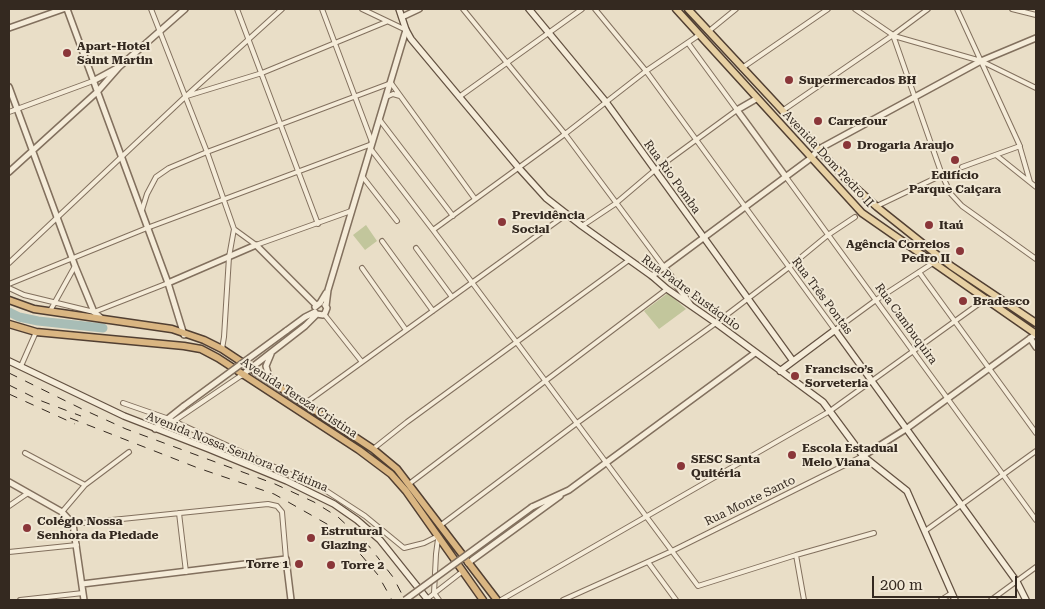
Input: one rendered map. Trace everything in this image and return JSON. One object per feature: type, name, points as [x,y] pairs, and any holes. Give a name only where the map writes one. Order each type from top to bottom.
[{"type":"highway","name":"Avenida Tereza Cristina","points":[[9,300],[34,309],[50,312],[172,329],[204,340],[222,349],[373,449],[397,469],[497,600]]},
{"type":"highway","name":"Avenida Tereza Cristina","points":[[9,324],[36,332],[184,346],[201,349],[218,358],[359,450],[391,474],[406,491],[483,600]]},
{"type":"main road","name":"Rua Padre Eustáquio","points":[[399,9],[411,39],[546,198],[822,402],[863,456],[907,491],[955,600]]},
{"type":"main road","name":"Rua Rio Pomba","points":[[530,9],[606,102],[793,361]]},
{"type":"main road","name":"Avenida Dom Pedro II","points":[[676,9],[756,99],[862,213],[986,298],[1034,336]]},
{"type":"main road","name":"Avenida Dom Pedro II","points":[[688,9],[848,181],[951,266],[1036,323]]},
{"type":"main road","points":[[780,370],[835,330]]},
{"type":"main road","name":"Rua Três Pontas","points":[[835,330],[1017,582],[1026,600]]},
{"type":"main road","name":"Avenida Nossa Senhora de Fátima","points":[[9,361],[65,389],[154,429],[209,448],[287,481],[334,504],[357,520],[380,540],[428,600]]},
{"type":"street","points":[[9,28],[65,9],[168,283],[184,334]]},
{"type":"street","points":[[151,9],[234,229],[228,257],[222,349]]},
{"type":"street","points":[[9,172],[97,92],[119,67],[185,9]]},
{"type":"street","points":[[237,9],[262,73],[279,125],[318,224]]},
{"type":"street","points":[[9,263],[185,97],[282,9]]},
{"type":"street","points":[[322,9],[372,144],[433,230],[698,586],[874,533]]},
{"type":"street","points":[[324,314],[327,310],[328,290],[364,178],[372,144],[406,30],[362,9]]},
{"type":"street","points":[[402,17],[419,9]]},
{"type":"street","points":[[463,9],[565,134],[693,308]]},
{"type":"street","points":[[459,97],[582,9]]},
{"type":"street","name":"Rua Três Pontas","points":[[595,9],[646,71],[835,330]]},
{"type":"street","points":[[709,31],[736,9]]},
{"type":"street","points":[[742,68],[828,9]]},
{"type":"street","points":[[855,9],[893,36],[981,61],[1036,88]]},
{"type":"street","points":[[782,111],[893,36],[928,9]]},
{"type":"street","points":[[956,9],[1020,146],[1030,182]]},
{"type":"street","points":[[1012,9],[1036,15]]},
{"type":"street","points":[[185,97],[262,73],[386,22]]},
{"type":"street","points":[[433,230],[565,134],[646,71],[699,35]]},
{"type":"street","points":[[893,36],[942,175],[951,194],[962,206],[1036,259]]},
{"type":"street","points":[[652,276],[811,158],[819,149],[981,61],[1036,38]]},
{"type":"street","name":"Rua Cambuquira","points":[[688,43],[1036,520]]},
{"type":"street","points":[[9,112],[93,81],[119,67]]},
{"type":"street","points":[[391,83],[475,199]]},
{"type":"street","points":[[141,212],[147,194],[156,177],[169,168],[206,152],[391,83]]},
{"type":"street","points":[[9,88],[75,266],[94,312],[101,319]]},
{"type":"street","points":[[386,98],[393,94],[400,96]]},
{"type":"street","points":[[582,226],[615,204],[656,170],[737,110],[756,99]]},
{"type":"street","points":[[380,119],[453,216]]},
{"type":"street","points":[[367,127],[377,128]]},
{"type":"street","points":[[9,284],[147,228],[372,144]]},
{"type":"street","points":[[962,167],[1020,146]]},
{"type":"street","points":[[996,155],[1036,187]]},
{"type":"street","points":[[877,206],[942,175]]},
{"type":"street","points":[[364,178],[397,221]]},
{"type":"street","points":[[9,288],[24,295],[94,312],[256,245],[352,211]]},
{"type":"street","points":[[304,404],[567,214]]},
{"type":"street","points":[[441,525],[489,491],[577,423],[716,323],[828,235],[855,217]]},
{"type":"street","points":[[234,229],[256,245],[318,304],[326,306]]},
{"type":"street","points":[[382,241],[433,311]]},
{"type":"street","points":[[416,248],[452,297]]},
{"type":"street","points":[[373,449],[406,422],[629,260]]},
{"type":"street","points":[[835,330],[876,300],[934,262]]},
{"type":"street","points":[[50,312],[75,266]]},
{"type":"street","points":[[362,268],[406,330]]},
{"type":"street","points":[[919,272],[1036,434]]},
{"type":"street","points":[[410,484],[667,289]]},
{"type":"street","points":[[154,429],[242,375],[273,352],[305,326],[316,313],[318,304],[328,290]]},
{"type":"street","points":[[501,600],[830,411],[986,298]]},
{"type":"street","points":[[171,420],[184,406],[304,317],[316,313],[324,314],[362,362]]},
{"type":"street","points":[[21,366],[36,332]]},
{"type":"street","points":[[1034,336],[1036,347]]},
{"type":"street","name":"Rua Monte Santo","points":[[562,600],[672,551],[863,456],[906,429],[1034,336]]},
{"type":"street","points":[[270,380],[266,366],[273,352]]},
{"type":"street","points":[[468,563],[755,353]]},
{"type":"street","points":[[123,403],[171,420],[325,490],[365,516],[404,548],[438,537],[434,594],[438,600]]},
{"type":"street","points":[[924,532],[1036,451]]},
{"type":"street","points":[[62,512],[85,485],[129,452]]},
{"type":"street","points":[[25,453],[85,485]]},
{"type":"street","points":[[9,482],[62,512],[73,524],[84,600]]},
{"type":"street","points":[[405,600],[532,508],[569,490]]},
{"type":"street","points":[[9,506],[28,493]]},
{"type":"street","points":[[73,524],[268,504],[277,506],[282,512],[291,600]]},
{"type":"street","points":[[179,513],[186,572]]},
{"type":"street","points":[[9,552],[77,545]]},
{"type":"street","points":[[796,555],[804,600]]},
{"type":"street","points":[[82,584],[286,559]]},
{"type":"street","points":[[648,562],[676,600]]},
{"type":"street","points":[[991,600],[1036,567]]},
{"type":"street","points":[[428,600],[463,571]]},
{"type":"street","points":[[20,600],[83,593]]},
{"type":"street","points":[[941,600],[952,593]]},
{"type":"green space","points":[[366,225],[377,241],[365,250],[353,235]]},
{"type":"green space","points":[[668,293],[686,309],[659,329],[644,311]]},
{"type":"waterway","points":[[9,312],[19,317],[38,321],[103,328]]},
{"type":"railway","points":[[9,373],[126,429],[275,484],[314,502],[338,517],[368,545],[393,577],[405,600]]},
{"type":"railway","points":[[9,385],[39,400],[81,416]]},
{"type":"railway","points":[[9,394],[75,424]]},
{"type":"railway","points":[[70,418],[198,468],[274,494],[334,528],[378,575],[392,600]]},
{"type":"place","name":"Apart-Hotel Saint Martin","points":[[67,53]]},
{"type":"place","name":"Supermercados BH","points":[[789,80]]},
{"type":"place","name":"Carrefour","points":[[818,121]]},
{"type":"place","name":"Drogaria Araujo","points":[[847,145]]},
{"type":"place","name":"Edifício Parque Caiçara","points":[[955,160]]},
{"type":"place","name":"Previdência Social","points":[[502,222]]},
{"type":"place","name":"Itaú","points":[[929,225]]},
{"type":"place","name":"Agência Correios Pedro II","points":[[960,251]]},
{"type":"place","name":"Bradesco","points":[[963,301]]},
{"type":"place","name":"Francisco’s Sorveteria","points":[[795,376]]},
{"type":"place","name":"Escola Estadual Melo Viana","points":[[792,455]]},
{"type":"place","name":"SESC Santa Quitéria","points":[[681,466]]},
{"type":"place","name":"Colégio Nossa Senhora da Piedade","points":[[27,528]]},
{"type":"place","name":"Estrutural Glazing","points":[[311,538]]},
{"type":"place","name":"Torre 1","points":[[299,564]]},
{"type":"place","name":"Torre 2","points":[[331,565]]}]
